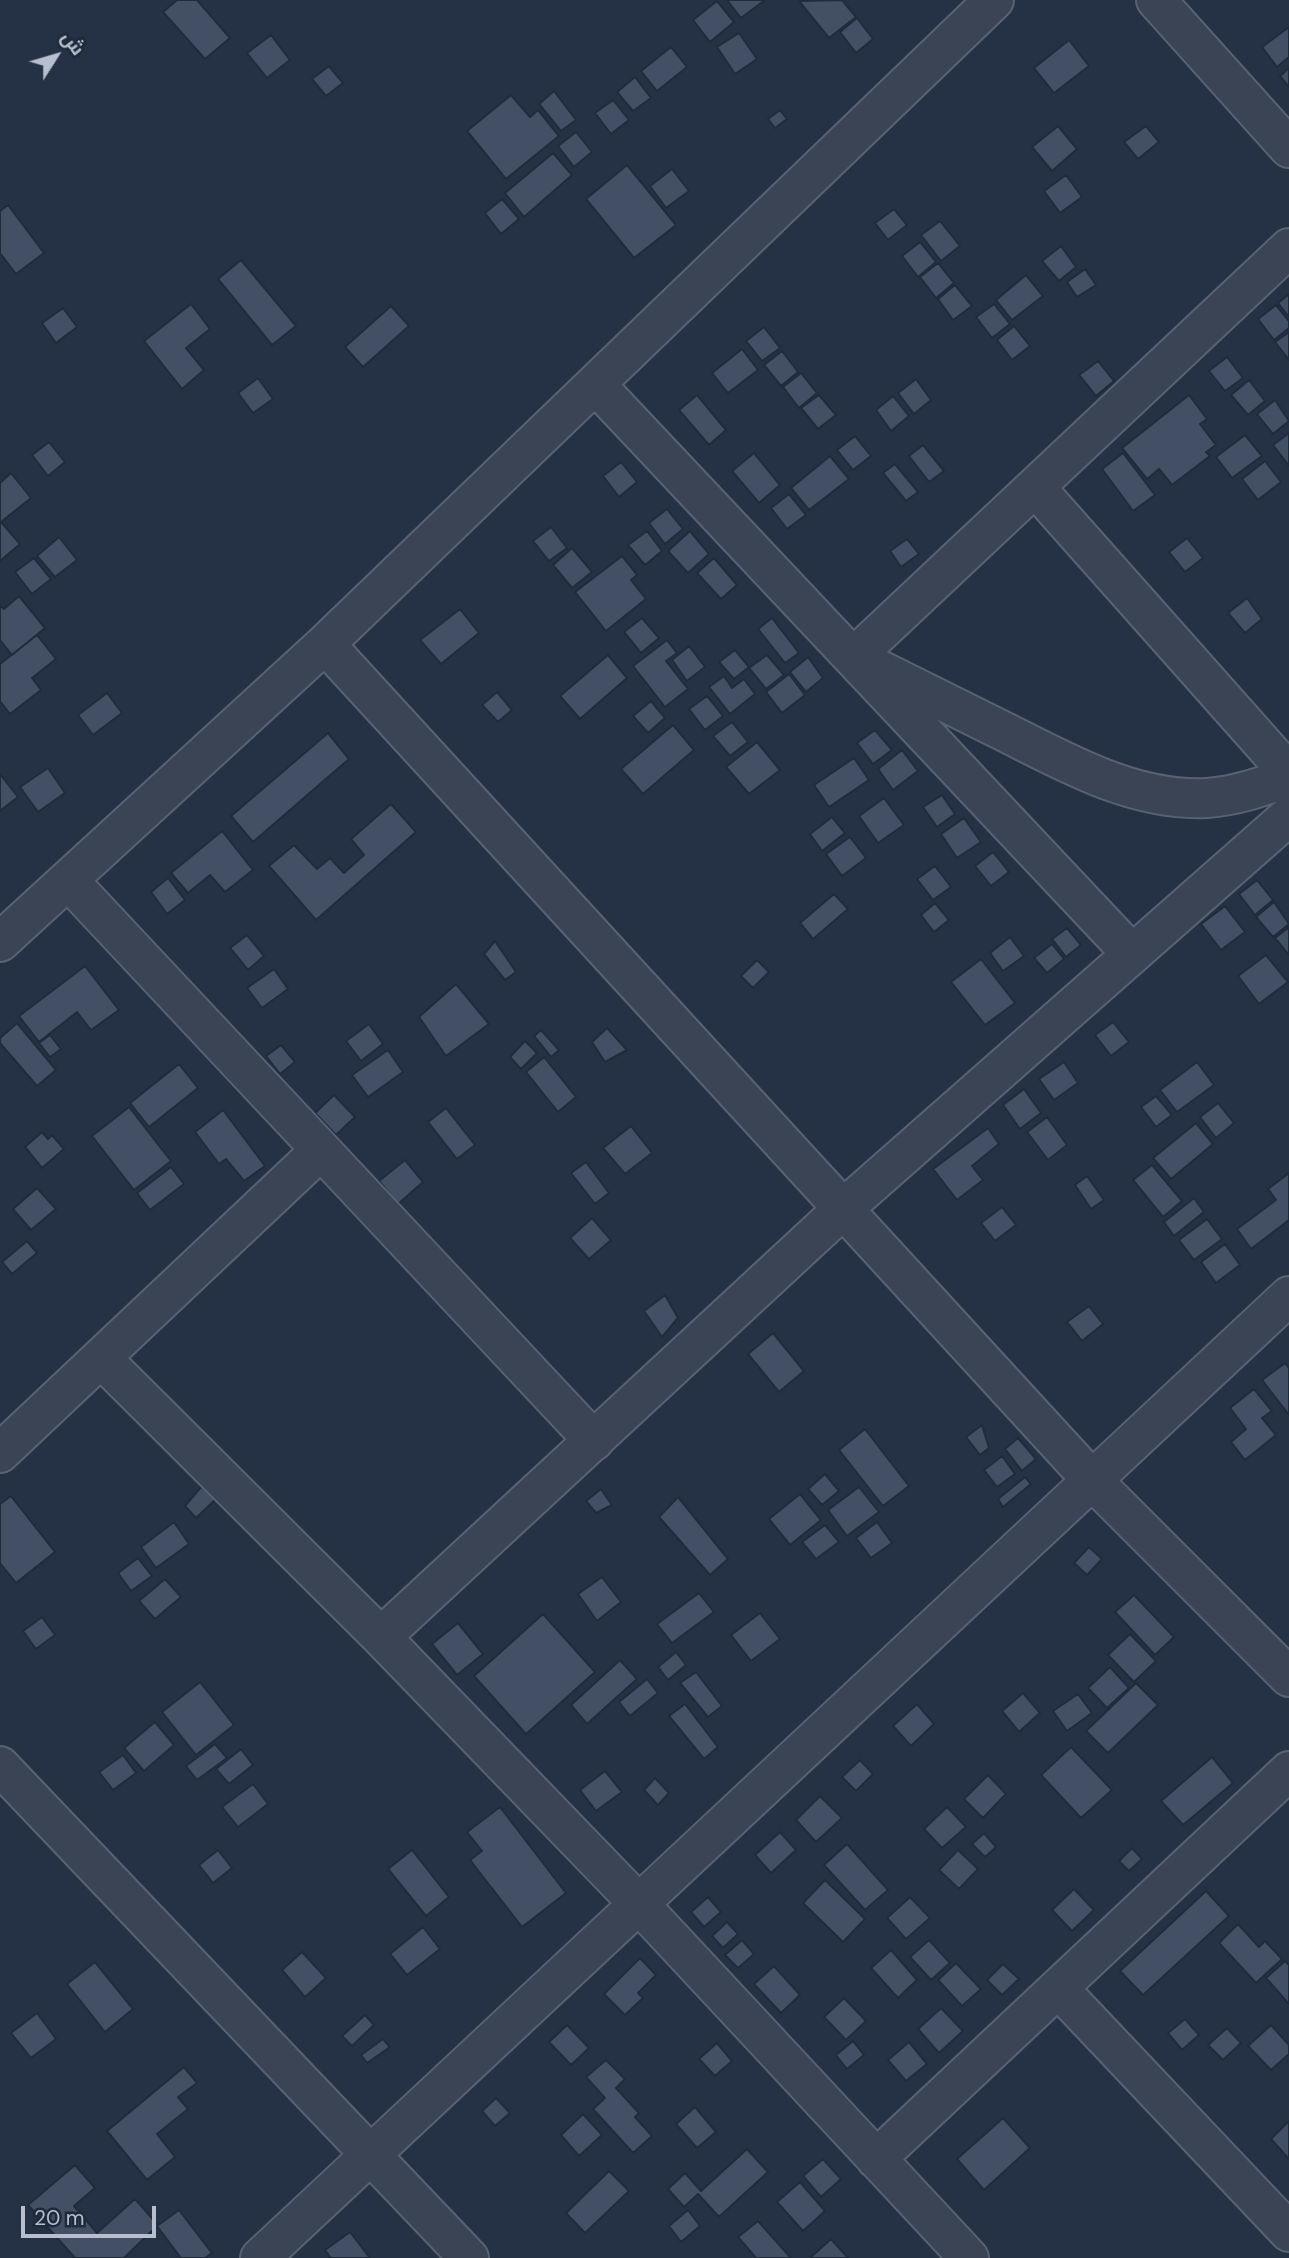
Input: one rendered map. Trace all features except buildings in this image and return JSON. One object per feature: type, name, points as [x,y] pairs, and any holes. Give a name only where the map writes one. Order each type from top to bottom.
[{"type":"street","points":[[0,942],[325,645],[994,0]]},
{"type":"street","points":[[1156,0],[1289,148]]},
{"type":"street","points":[[854,657],[1289,248]]},
{"type":"street","points":[[595,384],[1132,954]]},
{"type":"street","points":[[854,657],[1077,768],[1132,788],[1170,796],[1204,798],[1238,795],[1289,775],[1035,487]]},
{"type":"street","points":[[325,645],[1091,1479],[1289,1677]]},
{"type":"street","points":[[381,1637],[843,1209],[1289,816]]},
{"type":"street","points":[[68,880],[594,1441]]},
{"type":"street","points":[[0,1453],[321,1150]]},
{"type":"street","points":[[260,2258],[1289,1296]]},
{"type":"street","points":[[101,1357],[381,1637],[639,1904],[969,2258]]},
{"type":"street","points":[[0,1766],[469,2258]]},
{"type":"street","points":[[876,2159],[1289,1771]]},
{"type":"street","points":[[1059,1989],[1289,2232]]}]
